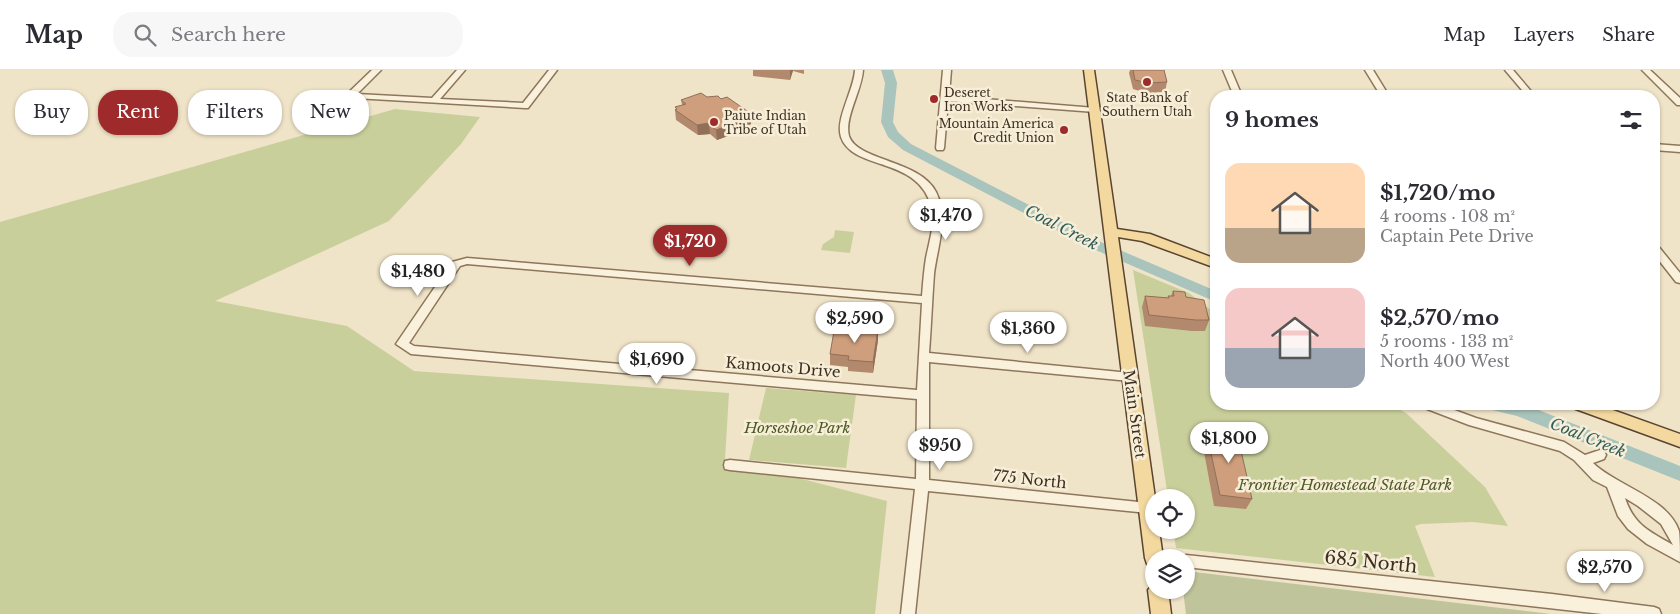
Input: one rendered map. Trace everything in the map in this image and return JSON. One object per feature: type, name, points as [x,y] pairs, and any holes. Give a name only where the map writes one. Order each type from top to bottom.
[{"type":"main road","points":[[1089,70],[1095,110]]},
{"type":"main road","name":"Main Street","points":[[1095,110],[1145,489]]},
{"type":"main road","points":[[1110,232],[1144,237],[1210,262]]},
{"type":"main road","points":[[1595,410],[1680,441]]},
{"type":"main road","points":[[1159,599],[1161,614]]},
{"type":"street","points":[[356,90],[377,70]]},
{"type":"street","points":[[434,101],[461,70]]},
{"type":"street","points":[[369,96],[525,106],[553,70]]},
{"type":"street","points":[[859,70],[856,92],[844,124],[846,138],[856,150],[914,174],[927,186],[935,202],[937,212],[924,357],[922,484],[908,614]]},
{"type":"street","points":[[940,148],[947,70]]},
{"type":"street","points":[[1228,70],[1236,90]]},
{"type":"street","points":[[1369,70],[1381,90]]},
{"type":"street","points":[[1509,70],[1526,90]]},
{"type":"street","points":[[1646,70],[1680,103]]},
{"type":"street","points":[[944,98],[1095,110]]},
{"type":"street","points":[[1660,147],[1680,149]]},
{"type":"street","points":[[1660,255],[1680,280]]},
{"type":"street","name":"Kamoots Drive","points":[[924,395],[411,350],[402,344],[456,264],[467,261],[928,300]]},
{"type":"street","points":[[924,357],[1130,377]]},
{"type":"street","points":[[1442,410],[1473,422],[1564,447],[1588,460],[1600,455]]},
{"type":"street","points":[[1580,455],[1598,476],[1643,502],[1666,520],[1680,545]]},
{"type":"street","name":"775 North","points":[[730,465],[1145,508]]},
{"type":"street","points":[[1611,484],[1618,494],[1626,519],[1680,556]]},
{"type":"street","name":"685 North","points":[[1195,562],[1654,614]]},
{"type":"green space","points":[[395,109],[480,117],[461,144],[389,221],[215,301],[347,326],[414,371],[729,393],[725,459],[887,501],[875,614],[0,614],[0,222],[304,135],[369,135],[369,116]]},
{"type":"green space","points":[[835,230],[854,232],[850,253],[821,250],[823,244],[834,237]]},
{"type":"green space","name":"Frontier Homestead State Park","points":[[1133,270],[1189,293],[1210,309],[1210,410],[1401,410],[1485,487],[1508,526],[1473,522],[1421,524],[1415,526],[1435,577],[1176,548],[1174,539],[1195,539],[1195,489],[1167,489]]},
{"type":"green space","name":"Horseshoe Park","points":[[766,388],[856,395],[846,468],[749,460]]},
{"type":"green space","points":[[1195,572],[1551,614],[1186,614],[1184,599],[1195,599]]},
{"type":"building","points":[[1133,70],[1164,70],[1167,82],[1149,83],[1135,80]]},
{"type":"building","points":[[701,93],[707,97],[718,96],[721,99],[727,97],[750,113],[735,119],[737,120],[735,123],[716,130],[709,123],[697,125],[675,110],[677,109],[675,107],[686,104],[681,100]]},
{"type":"building","points":[[1173,291],[1185,292],[1186,297],[1204,300],[1209,320],[1149,315],[1145,296],[1169,298],[1168,296],[1174,296]]},
{"type":"building","points":[[839,327],[878,329],[873,362],[848,360],[849,356],[830,354],[834,331],[838,331]]},
{"type":"building","points":[[1206,430],[1237,433],[1252,499],[1220,495]]},
{"type":"waterway","name":"Coal Creek","points":[[887,70],[891,83],[887,122],[892,134],[907,147],[1096,245],[1210,294]]},
{"type":"waterway","name":"Coal Creek","points":[[1520,410],[1680,474]]},
{"type":"place","name":"State Bank of Southern Utah","points":[[1147,82]]},
{"type":"place","name":"Deseret Iron Works","points":[[934,99]]},
{"type":"place","name":"Paiute Indian Tribe of Utah","points":[[714,122]]},
{"type":"place","name":"Mountain America Credit Union","points":[[1064,130]]}]
